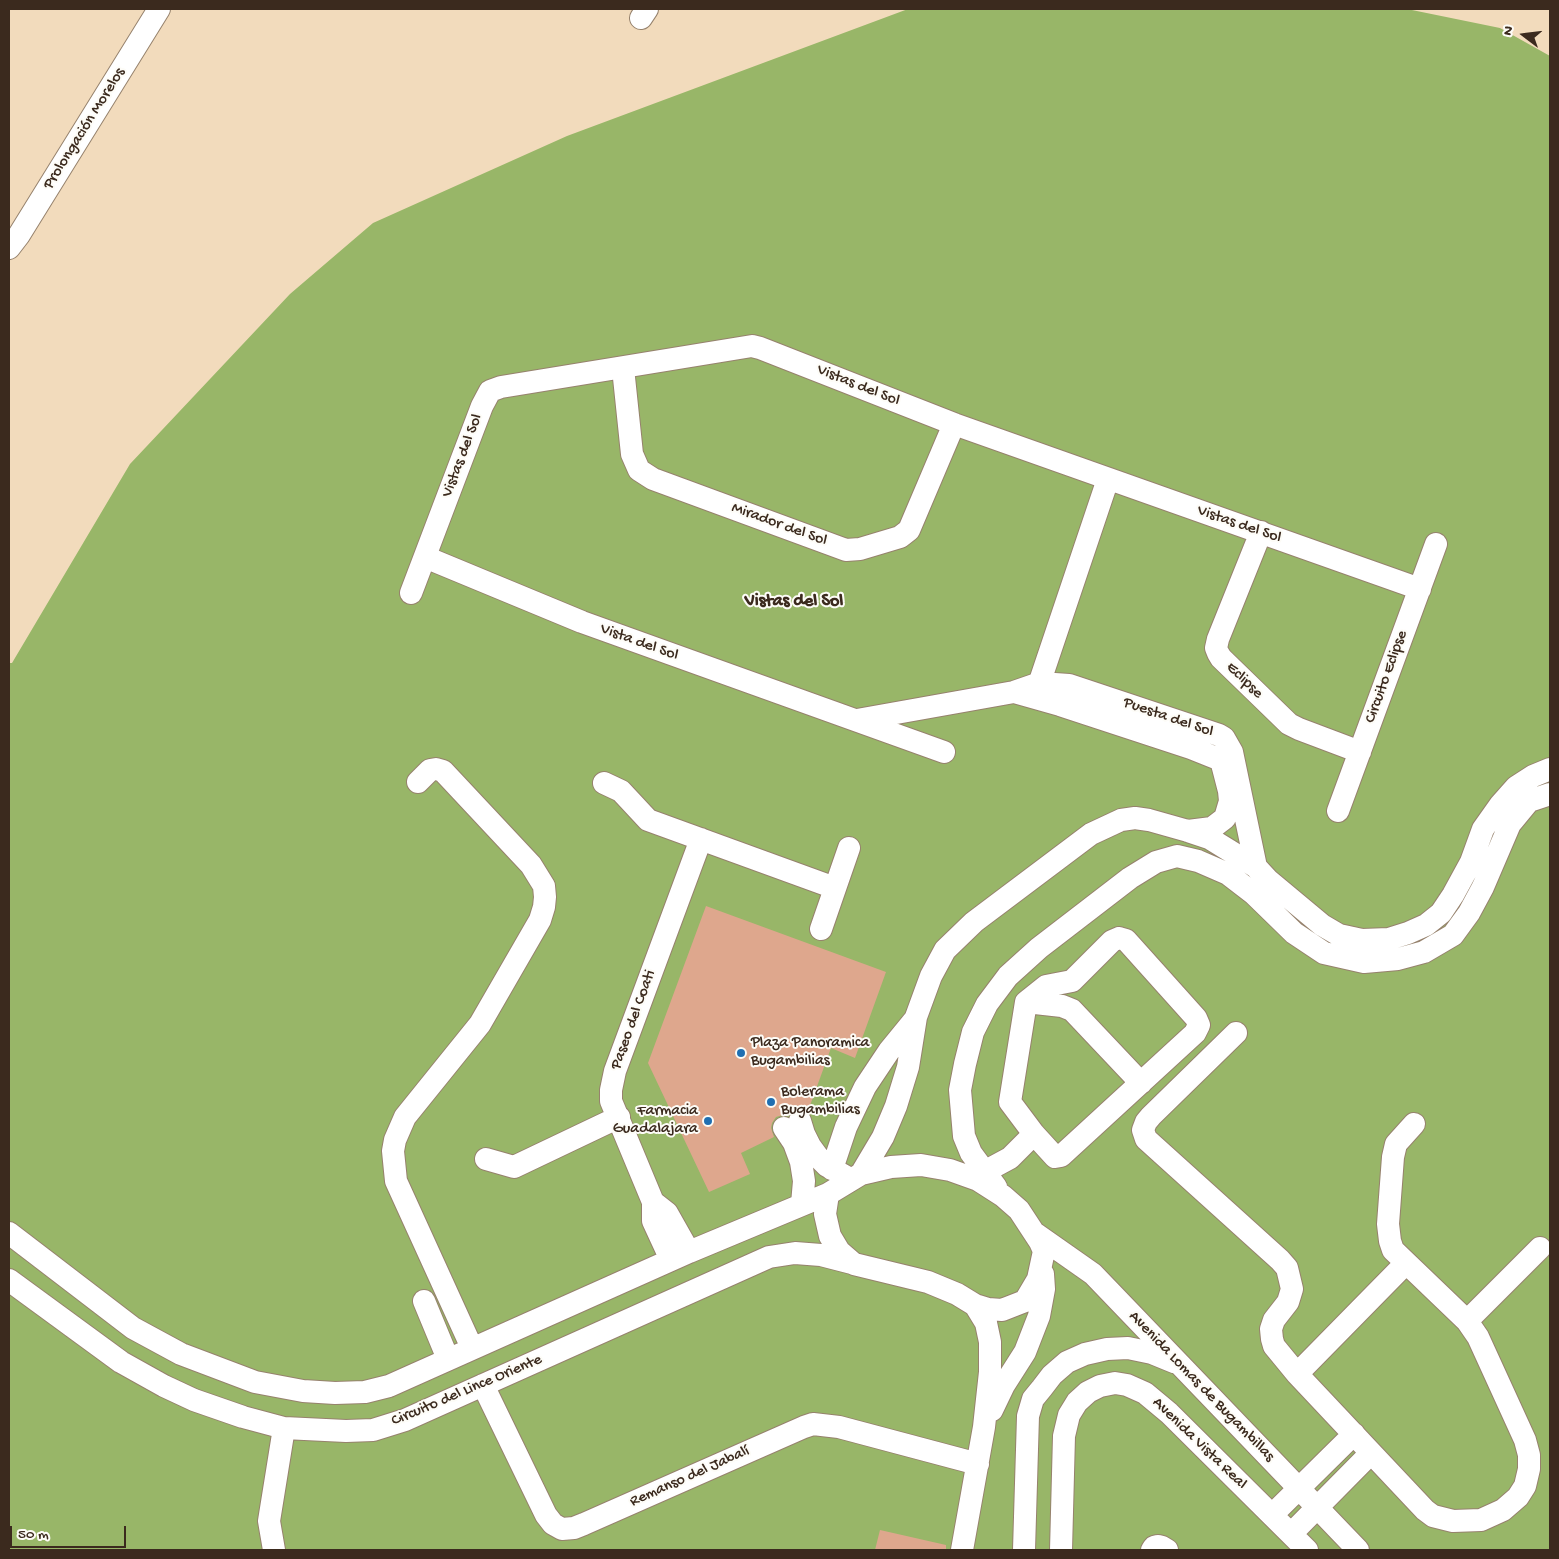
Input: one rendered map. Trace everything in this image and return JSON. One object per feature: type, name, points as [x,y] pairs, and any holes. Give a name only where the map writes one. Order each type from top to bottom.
[{"type":"street","name":"Prolongación Morelos","points":[[9,248],[20,235],[159,9]]},
{"type":"street","name":"Vistas del Sol","points":[[411,593],[482,406],[490,391],[501,387],[748,346],[756,346],[954,424],[1420,588]]},
{"type":"street","name":"Mirador del Sol","points":[[622,368],[632,454],[639,470],[652,479],[851,550],[900,537],[909,530],[954,424]]},
{"type":"street","points":[[1030,690],[1108,479]]},
{"type":"street","name":"Eclipse","points":[[1261,532],[1218,639],[1216,648],[1218,653],[1289,724],[1360,752]]},
{"type":"street","name":"Circuito Eclipse","points":[[1338,810],[1436,544]]},
{"type":"street","name":"Vista del Sol","points":[[426,556],[582,622],[944,752]]},
{"type":"street","name":"Puesta del Sol","points":[[1030,690],[1069,685],[1194,738],[1224,738],[1230,801],[1225,818],[1212,828],[1188,831]]},
{"type":"street","name":"Vista del Sol","points":[[856,720],[1030,690]]},
{"type":"street","points":[[1227,756],[1256,867]]},
{"type":"street","points":[[857,1176],[883,1137],[896,1106],[908,1067],[916,1017],[932,976],[945,950],[974,922],[1091,834],[1120,820],[1135,818],[1149,820],[1209,838],[1256,867],[1268,880],[1322,925],[1339,935],[1362,940],[1389,939],[1408,934],[1426,925],[1441,912],[1453,895],[1471,862],[1483,829],[1500,805],[1516,787],[1533,776],[1550,769]]},
{"type":"street","points":[[418,782],[430,770],[443,771],[531,865],[544,886],[544,907],[540,920],[480,1024],[405,1116],[397,1134],[393,1151],[396,1181],[472,1348]]},
{"type":"street","points":[[604,784],[621,791],[648,820],[835,888]]},
{"type":"street","points":[[1003,1196],[970,1153],[964,1136],[960,1090],[974,1032],[986,1004],[1008,976],[1039,948],[1130,878],[1156,862],[1177,856],[1198,861],[1228,874],[1254,894],[1294,933],[1324,952],[1364,962],[1398,958],[1424,952],[1453,935],[1474,904],[1510,824],[1529,802],[1550,794]]},
{"type":"street","name":"Paseo del Coati","points":[[680,1256],[667,1213],[653,1202],[611,1101],[611,1090],[615,1071],[701,839]]},
{"type":"street","points":[[821,928],[849,848]]},
{"type":"street","points":[[1119,938],[1126,940],[1196,1018],[1199,1025],[1195,1033],[1140,1083],[1061,1156],[1052,1156],[1013,1106],[1010,1099],[1026,1002],[1046,986],[1072,981],[1119,938]]},
{"type":"street","points":[[1026,1002],[1062,1006],[1072,1010],[1140,1083]]},
{"type":"street","points":[[832,1168],[846,1127],[865,1087],[889,1051],[916,1017]]},
{"type":"street","points":[[1236,1033],[1151,1116],[1143,1130],[1146,1139],[1287,1268],[1292,1289],[1288,1302],[1274,1320],[1271,1329],[1274,1346],[1298,1374],[1425,1510],[1442,1519],[1453,1521],[1481,1520],[1503,1510],[1518,1497],[1525,1486],[1529,1469],[1529,1455],[1525,1440],[1478,1336],[1467,1321],[1393,1250],[1388,1224],[1393,1157],[1396,1144],[1414,1124]]},
{"type":"street","points":[[486,1159],[514,1167],[619,1117]]},
{"type":"street","points":[[802,1204],[804,1191],[801,1162],[794,1143],[792,1124],[804,1134],[818,1157],[832,1168],[857,1176]]},
{"type":"street","points":[[984,1172],[1010,1158],[1034,1134]]},
{"type":"street","points":[[9,1233],[133,1328],[180,1354],[255,1382],[303,1391],[365,1392],[389,1386],[680,1256],[828,1194],[857,1176],[891,1167],[921,1165],[950,1170],[978,1180],[1003,1196],[1019,1210],[1036,1234],[1044,1251],[1042,1266],[1038,1279],[1025,1301],[1002,1310],[988,1310],[975,1305]]},
{"type":"street","points":[[828,1194],[825,1214],[830,1236],[839,1251],[854,1264]]},
{"type":"street","name":"Avenida Lomas de Bugambillas","points":[[1036,1234],[1093,1274],[1358,1550]]},
{"type":"street","points":[[1467,1321],[1540,1248]]},
{"type":"street","name":"Circuito del Lince Oriente","points":[[9,1280],[121,1362],[164,1386],[210,1406],[243,1417],[284,1428],[314,1431],[373,1430],[405,1420],[769,1257],[795,1253],[822,1255],[928,1282],[957,1294],[975,1305]]},
{"type":"street","points":[[1298,1374],[1406,1263]]},
{"type":"street","points":[[984,1428],[1004,1385],[1025,1352],[1039,1316],[1044,1289],[1042,1266]]},
{"type":"street","points":[[424,1301],[448,1359]]},
{"type":"street","points":[[962,1550],[984,1428],[990,1372],[990,1342],[986,1323],[975,1305]]},
{"type":"street","points":[[1024,1550],[1028,1416],[1033,1400],[1047,1381],[1067,1362],[1085,1354],[1108,1349],[1128,1348],[1152,1353],[1180,1364]]},
{"type":"street","points":[[164,1386],[180,1354]]},
{"type":"street","name":"Avenida Vista Real","points":[[1061,1550],[1064,1436],[1069,1415],[1077,1402],[1088,1392],[1100,1386],[1115,1383],[1127,1385],[1145,1393],[1169,1413],[1307,1550]]},
{"type":"street","name":"Remanso del Jabalí","points":[[482,1385],[546,1515],[553,1524],[562,1528],[574,1528],[584,1524],[813,1424],[840,1427],[978,1464]]},
{"type":"street","points":[[274,1550],[269,1521],[284,1428]]},
{"type":"street","points":[[1272,1515],[1354,1434]]},
{"type":"street","points":[[1291,1534],[1372,1453]]},
{"type":"street","points":[[1323,1464],[1342,1482]]},
{"type":"street","points":[[1152,1550],[1158,1546],[1167,1550]]},
{"type":"green space","points":[[908,9],[1407,9],[1500,28],[1550,56],[1550,1550],[9,1550],[9,663],[12,663],[130,464],[290,294],[373,223],[567,136]]},
{"type":"building","name":"Plaza Panoramica Bugambilias","points":[[706,906],[886,972],[855,1058],[831,1048],[808,1111],[803,1108],[797,1108],[788,1116],[776,1117],[771,1128],[774,1137],[741,1153],[750,1174],[709,1192],[648,1063]]},
{"type":"building","points":[[880,1530],[946,1545],[946,1550],[875,1550]]},
{"type":"place","name":"Plaza Panoramica Bugambilias","points":[[741,1053]]},
{"type":"place","name":"Bolerama Bugambilias","points":[[771,1102]]},
{"type":"place","name":"Farmacia Guadalajara","points":[[708,1121]]},
{"type":"district","name":"Vistas del Sol","points":[[794,602]]}]
